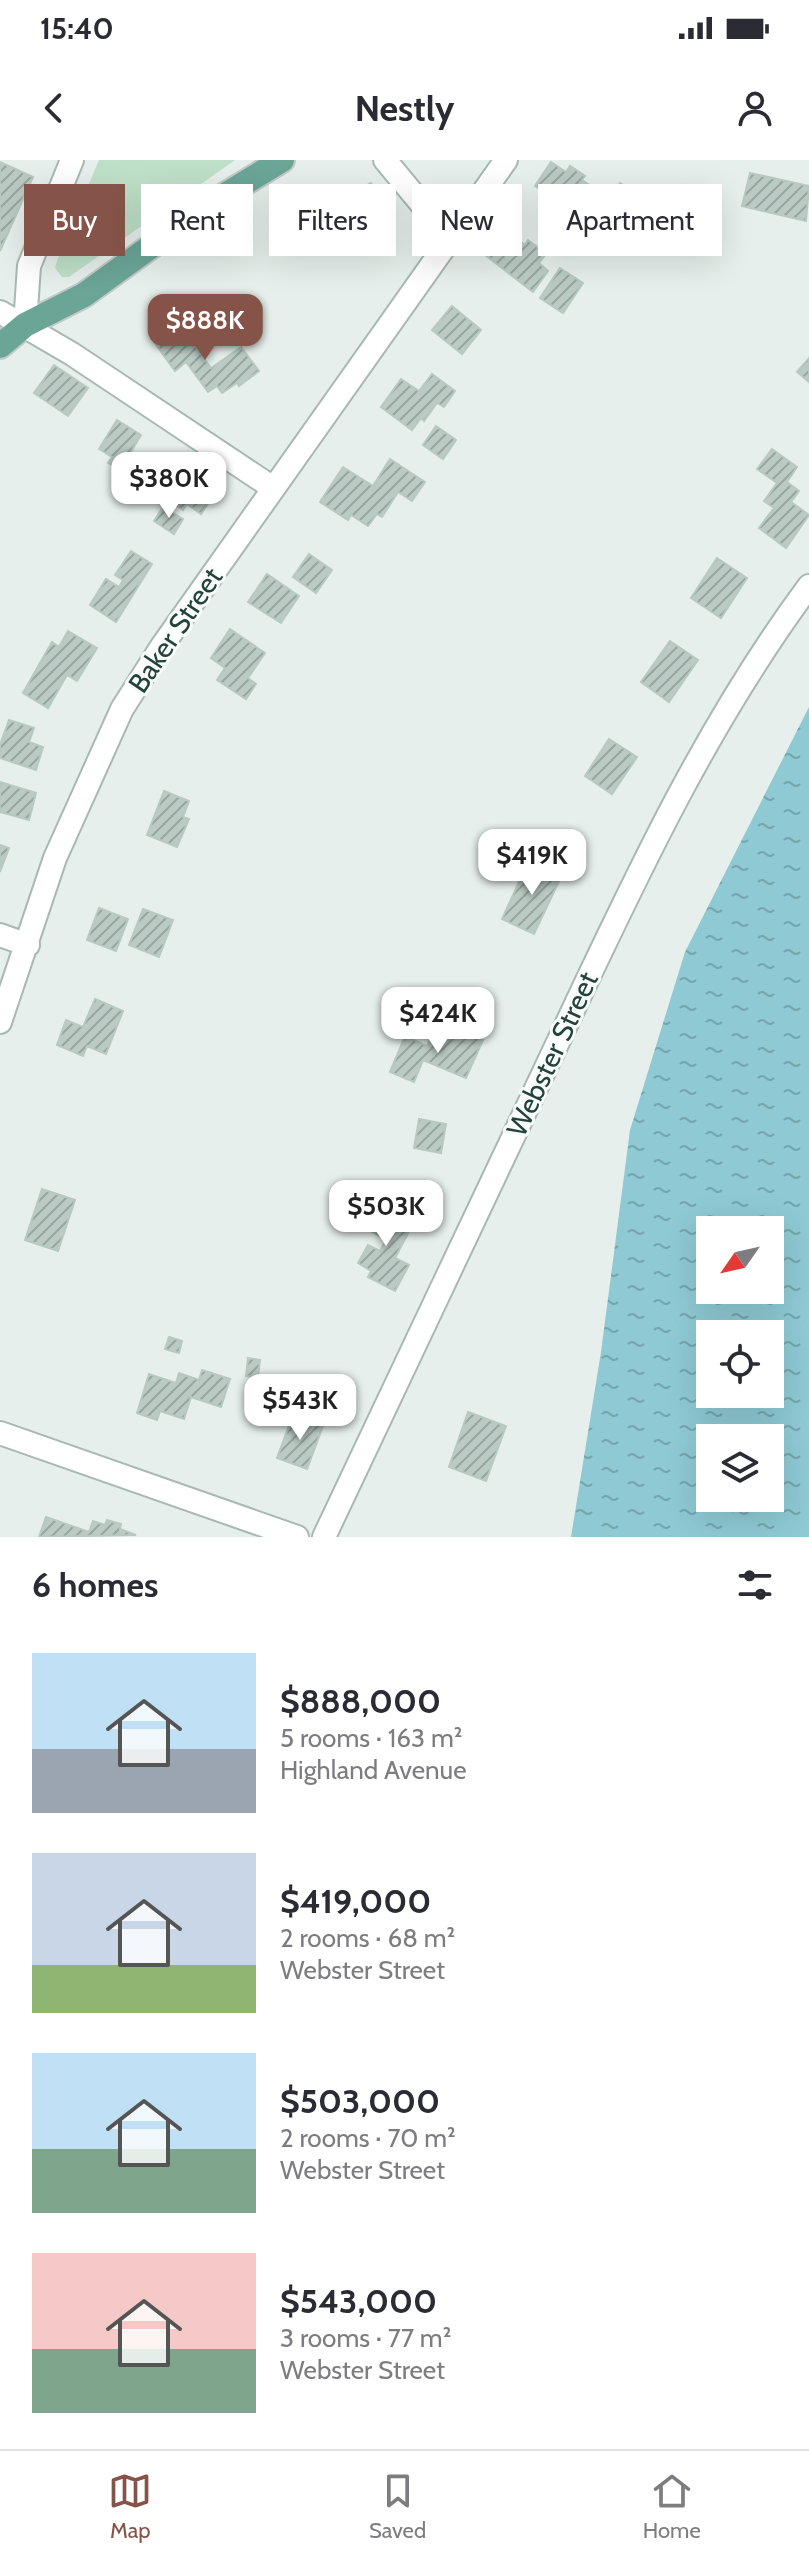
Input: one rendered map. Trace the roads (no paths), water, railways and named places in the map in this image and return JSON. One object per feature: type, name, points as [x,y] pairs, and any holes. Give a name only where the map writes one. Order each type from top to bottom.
[{"type":"main road","points":[[0,346],[25,325],[84,295],[204,208],[282,160]]},
{"type":"street","points":[[25,325],[29,266],[72,160]]},
{"type":"street","points":[[385,160],[412,193]]},
{"type":"street","name":"Baker Street","points":[[489,184],[506,160]]},
{"type":"street","name":"Baker Street","points":[[0,1022],[55,858],[122,709],[162,646],[437,256]]},
{"type":"street","points":[[0,312],[25,325],[273,488]]},
{"type":"street","name":"Webster Street","points":[[324,1537],[628,893],[687,775],[726,707],[809,586]]},
{"type":"street","points":[[0,935],[28,945]]},
{"type":"street","points":[[0,1433],[297,1537]]},
{"type":"water","points":[[809,707],[809,1537],[571,1537],[601,1352],[630,1130],[685,952]]}]
